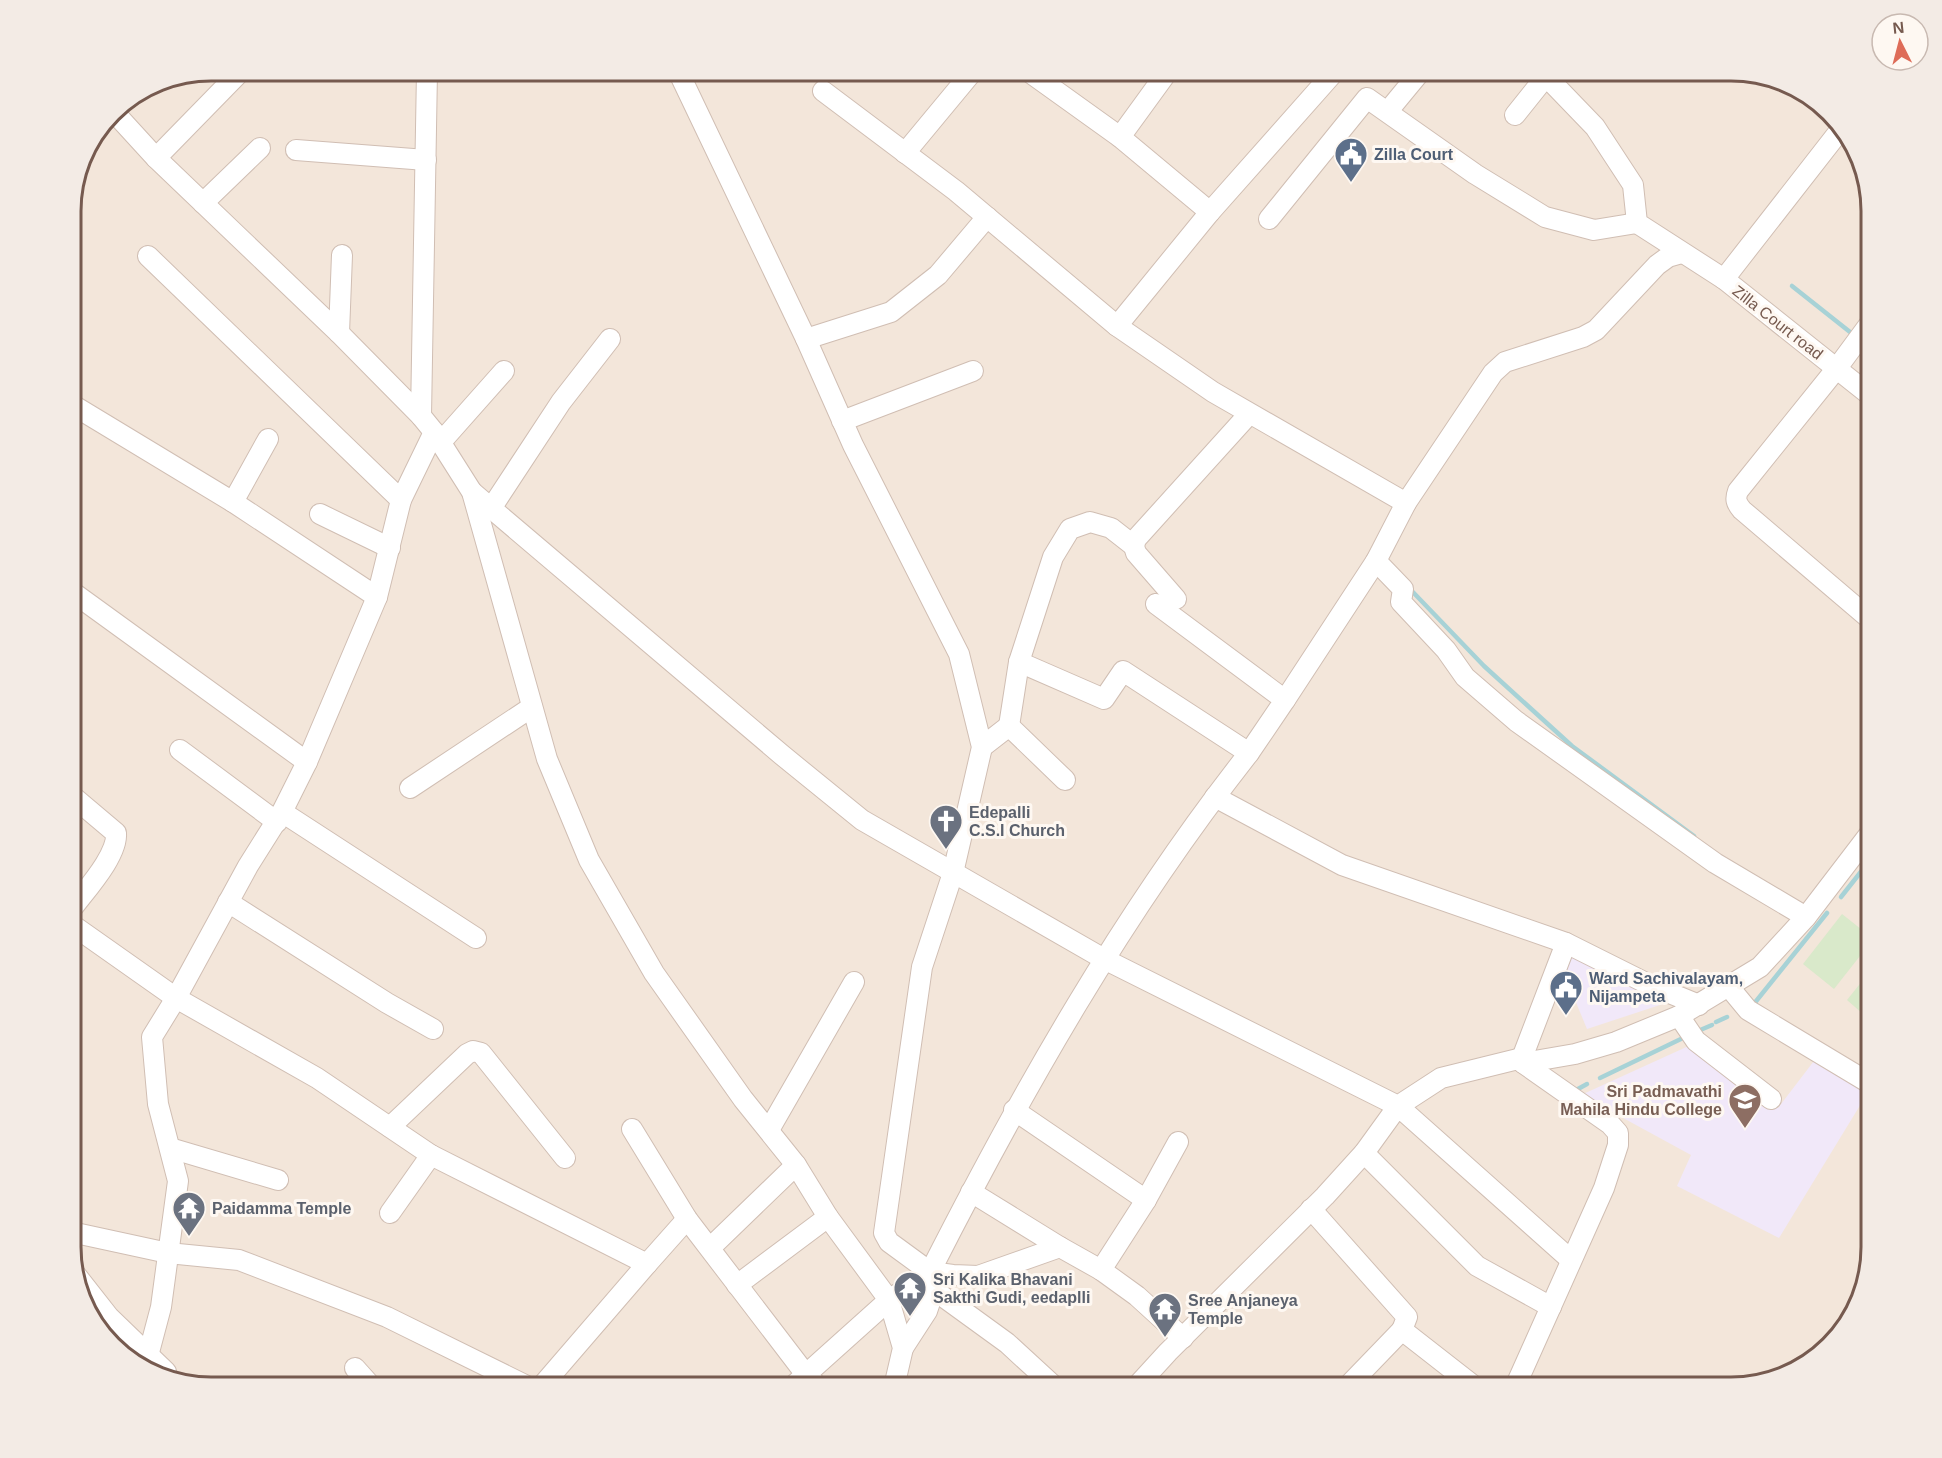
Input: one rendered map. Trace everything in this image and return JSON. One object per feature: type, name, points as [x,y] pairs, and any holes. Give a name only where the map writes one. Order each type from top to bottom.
[{"type":"street","points":[[156,158],[230,81]]},
{"type":"street","points":[[421,416],[427,81]]},
{"type":"street","points":[[683,81],[806,339],[842,421],[958,654],[982,747],[953,873],[922,967],[884,1233],[889,1242],[1042,1377]]},
{"type":"street","points":[[905,153],[964,81]]},
{"type":"street","points":[[1043,81],[1120,137],[1210,212]]},
{"type":"street","points":[[1120,137],[1160,81]]},
{"type":"street","points":[[1118,326],[1210,212],[1325,81]]},
{"type":"street","points":[[1388,111],[1412,81]]},
{"type":"street","points":[[1515,115],[1538,81]]},
{"type":"street","points":[[1269,219],[1367,98],[1475,174],[1545,217],[1594,230],[1637,223],[1633,184],[1595,127],[1552,81]]},
{"type":"street","points":[[823,91],[987,217],[1118,326],[1249,414],[1406,503]]},
{"type":"street","points":[[120,118],[156,158],[339,333],[421,416],[437,437],[471,492],[547,759],[589,860],[654,973],[743,1099],[796,1165],[828,1217],[889,1300],[903,1348]]},
{"type":"street","points":[[1724,279],[1836,135]]},
{"type":"street","points":[[203,203],[260,148]]},
{"type":"street","points":[[296,150],[426,160]]},
{"type":"street","points":[[806,339],[891,312],[938,275],[987,217]]},
{"type":"street","name":"Zilla Court road","points":[[1637,223],[1724,279],[1861,387]]},
{"type":"street","points":[[896,1377],[903,1348],[927,1311],[932,1281],[971,1192],[1014,1110],[1104,958],[1285,700],[1376,561],[1406,503],[1493,373],[1505,362],[1583,337],[1596,330],[1657,265],[1668,257],[1682,253]]},
{"type":"street","points":[[148,255],[402,500]]},
{"type":"street","points":[[339,333],[342,255]]},
{"type":"street","points":[[1861,336],[1738,491],[1736,497],[1737,504],[1742,510],[1861,611]]},
{"type":"street","points":[[492,507],[561,402],[609,339]]},
{"type":"street","points":[[148,1356],[161,1308],[178,1181],[158,1104],[152,1037],[279,817],[307,762],[377,597],[402,500],[437,437],[504,371]]},
{"type":"street","points":[[842,421],[973,371]]},
{"type":"street","points":[[81,410],[233,502],[377,597]]},
{"type":"street","points":[[1176,599],[1136,553],[1134,546],[1136,539],[1249,414]]},
{"type":"street","points":[[233,502],[268,439]]},
{"type":"street","points":[[471,492],[492,507],[782,755],[862,820],[1104,958],[1398,1106],[1571,1260]]},
{"type":"street","points":[[321,514],[390,548]]},
{"type":"street","points":[[982,747],[1009,726],[1019,662],[1053,557],[1070,529],[1090,522],[1111,528],[1134,546]]},
{"type":"street","points":[[1376,561],[1403,589],[1401,602],[1446,650],[1465,677],[1516,722],[1715,863],[1806,917]]},
{"type":"street","points":[[81,598],[307,762]]},
{"type":"street","points":[[1156,604],[1285,700]]},
{"type":"street","points":[[1019,662],[1104,699],[1123,671],[1249,753]]},
{"type":"street","points":[[410,788],[532,707]]},
{"type":"street","points":[[1009,726],[1065,780]]},
{"type":"street","points":[[180,750],[279,817],[476,938]]},
{"type":"street","points":[[1215,797],[1342,864],[1566,944],[1650,985],[1699,1005]]},
{"type":"street","points":[[81,803],[116,833],[117,840],[110,856],[81,896]]},
{"type":"street","points":[[1152,1377],[1168,1352],[1364,1153],[1398,1106],[1442,1078],[1523,1060],[1575,1054],[1606,1045],[1679,1016],[1699,1005],[1760,967],[1806,917],[1861,846]]},
{"type":"street","points":[[228,902],[387,1003],[433,1029]]},
{"type":"street","points":[[81,931],[176,998],[317,1078],[431,1155],[647,1264]]},
{"type":"street","points":[[1523,1060],[1566,944]]},
{"type":"street","points":[[769,1130],[854,982]]},
{"type":"street","points":[[1729,987],[1748,1010],[1861,1077]]},
{"type":"street","points":[[1679,1016],[1696,1041],[1771,1099]]},
{"type":"street","points":[[390,1127],[467,1054],[473,1051],[481,1053],[564,1158]]},
{"type":"street","points":[[1520,1377],[1604,1188],[1618,1145],[1618,1133],[1610,1124],[1523,1060]]},
{"type":"street","points":[[1014,1110],[1146,1200]]},
{"type":"street","points":[[632,1129],[687,1219],[738,1285],[801,1377]]},
{"type":"street","points":[[1101,1270],[1146,1200],[1178,1142]]},
{"type":"street","points":[[170,1148],[278,1180]]},
{"type":"street","points":[[1364,1153],[1477,1266],[1551,1307]]},
{"type":"street","points":[[390,1213],[431,1155]]},
{"type":"street","points":[[710,1248],[796,1165]]},
{"type":"street","points":[[971,1192],[1101,1270],[1137,1296],[1183,1338]]},
{"type":"street","points":[[1311,1209],[1407,1317],[1402,1330],[1357,1377]]},
{"type":"street","points":[[738,1285],[828,1217]]},
{"type":"street","points":[[551,1377],[687,1219]]},
{"type":"street","points":[[81,1234],[168,1253],[239,1260],[387,1317],[504,1377]]},
{"type":"street","points":[[813,1377],[889,1300],[932,1281],[978,1276],[1060,1247]]},
{"type":"street","points":[[89,1291],[109,1317],[160,1367]]},
{"type":"street","points":[[1402,1330],[1461,1377]]},
{"type":"street","points":[[355,1368],[363,1377]]},
{"type":"shaded area","points":[[1731,81],[1757,83],[1773,88],[1796,98],[1817,113],[1829,125],[1848,153],[1857,177],[1861,211],[1861,1247],[1859,1273],[1854,1289],[1848,1305],[1829,1333],[1817,1345],[1789,1364],[1757,1375],[1740,1377],[202,1377],[185,1375],[153,1364],[132,1350],[113,1333],[94,1305],[83,1273],[81,1256],[81,202],[85,177],[94,153],[113,125],[125,113],[153,94],[194,82]]},
{"type":"shaded area","points":[[1572,954],[1669,1002],[1587,1029],[1575,1000],[1549,999]]},
{"type":"shaded area","name":"Sri Padmavathi Mahila Hindu College","points":[[1693,1044],[1778,1108],[1817,1057],[1861,1084],[1861,1104],[1779,1238],[1677,1186],[1691,1155],[1581,1095]]},
{"type":"green space","points":[[1842,914],[1861,929],[1861,955],[1834,989],[1803,964]]},
{"type":"green space","points":[[1861,982],[1861,1012],[1847,1000]]},
{"type":"waterway","points":[[1792,286],[1850,332]]},
{"type":"waterway","points":[[1409,588],[1484,666],[1572,746],[1694,836]]},
{"type":"waterway","points":[[1841,897],[1861,872]]},
{"type":"waterway","points":[[1753,1005],[1827,913]]},
{"type":"waterway","points":[[1716,1022],[1727,1017]]},
{"type":"waterway","points":[[1698,1031],[1712,1025]]},
{"type":"waterway","points":[[1600,1078],[1685,1037]]},
{"type":"waterway","points":[[1578,1089],[1587,1084]]},
{"type":"place","name":"Zilla Court","points":[[1351,183]]},
{"type":"place","name":"Edepalli C.S.I Church","points":[[946,850]]},
{"type":"place","name":"Ward Sachivalayam, Nijampeta","points":[[1566,1016]]},
{"type":"place","name":"Sri Padmavathi Mahila Hindu College","points":[[1745,1129]]},
{"type":"place","name":"Paidamma Temple","points":[[189,1237]]},
{"type":"place","name":"Sri Kalika Bhavani Sakthi Gudi, eedaplli","points":[[910,1317]]},
{"type":"place","name":"Sree Anjaneya Temple","points":[[1165,1338]]}]
